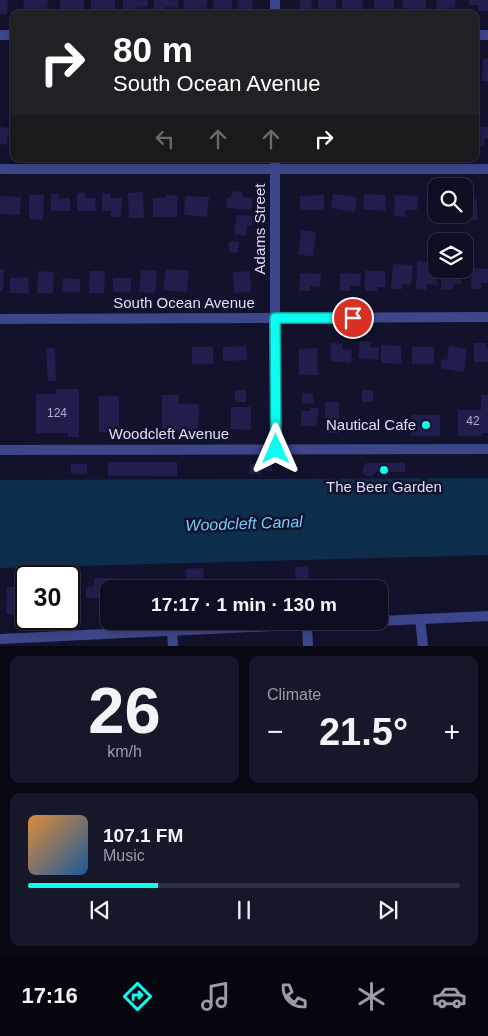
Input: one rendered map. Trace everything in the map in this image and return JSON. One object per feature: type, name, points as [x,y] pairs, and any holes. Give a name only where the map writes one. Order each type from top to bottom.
[{"type":"street","points":[[0,169],[275,164],[488,169]]},
{"type":"street","name":"Adams Street","points":[[275,164],[276,449]]},
{"type":"street","name":"South Ocean Avenue","points":[[0,319],[488,317]]},
{"type":"street","name":"Woodcleft Avenue","points":[[0,450],[488,449]]},
{"type":"street","points":[[388,621],[488,616]]},
{"type":"street","points":[[420,620],[422,646]]},
{"type":"street","points":[[0,639],[44,641],[191,630]]},
{"type":"street","points":[[307,630],[308,646]]},
{"type":"street","points":[[172,631],[173,646]]},
{"type":"water","name":"Woodcleft Canal","points":[[488,478],[488,555],[80,566],[15,565],[15,568],[0,568],[0,480]]},
{"type":"building","points":[[0,0],[8,0],[7,14],[0,14]]},
{"type":"building","points":[[24,0],[48,0],[47,10],[23,10]]},
{"type":"building","points":[[60,0],[84,0],[84,10],[60,10]]},
{"type":"building","points":[[91,0],[115,0],[115,10],[91,10]]},
{"type":"building","points":[[123,0],[147,0],[148,7],[123,10]]},
{"type":"building","points":[[154,0],[178,0],[178,8],[165,7],[165,10],[154,10]]},
{"type":"building","points":[[184,0],[207,0],[206,10],[183,10]]},
{"type":"building","points":[[213,0],[232,0],[232,10],[214,10]]},
{"type":"building","points":[[238,0],[253,0],[252,10],[237,10]]},
{"type":"building","points":[[300,0],[312,0],[311,10],[299,10]]},
{"type":"building","points":[[318,0],[336,0],[336,10],[318,10]]},
{"type":"building","points":[[342,0],[363,0],[362,10],[342,10]]},
{"type":"building","points":[[374,0],[394,0],[394,9],[374,10]]},
{"type":"building","points":[[403,0],[426,0],[426,10],[402,8]]},
{"type":"building","points":[[437,0],[456,0],[455,8],[436,10]]},
{"type":"building","points":[[469,0],[488,0],[488,11],[479,11],[478,5],[469,5]]},
{"type":"building","points":[[483,59],[488,59],[488,81],[482,81]]},
{"type":"building","points":[[479,126],[488,127],[488,139],[485,138],[484,146],[479,145]]},
{"type":"building","points":[[0,127],[9,128],[7,145],[0,144]]},
{"type":"building","points":[[232,191],[242,192],[242,197],[253,198],[251,210],[226,208],[227,198],[231,198]]},
{"type":"building","points":[[143,192],[144,218],[129,218],[128,193]]},
{"type":"building","points":[[77,193],[85,193],[85,198],[95,198],[96,211],[77,211]]},
{"type":"building","points":[[102,193],[111,194],[111,198],[122,198],[121,217],[111,217],[111,211],[102,211]]},
{"type":"building","points":[[51,194],[59,194],[59,199],[70,198],[70,211],[51,211]]},
{"type":"building","points":[[333,194],[357,197],[355,212],[331,208]]},
{"type":"building","points":[[364,194],[386,195],[385,211],[363,209]]},
{"type":"building","points":[[29,195],[44,195],[43,220],[29,219]]},
{"type":"building","points":[[166,195],[177,196],[177,217],[153,217],[153,198],[166,198]]},
{"type":"building","points":[[324,195],[324,210],[300,210],[300,196]]},
{"type":"building","points":[[395,195],[418,196],[417,210],[405,210],[405,217],[394,216]]},
{"type":"building","points":[[427,195],[428,195],[428,212],[426,212]]},
{"type":"building","points":[[0,196],[21,197],[20,215],[0,214]]},
{"type":"building","points":[[185,196],[209,197],[207,217],[184,215]]},
{"type":"building","points":[[473,199],[477,199],[477,220],[473,220]]},
{"type":"building","points":[[237,215],[253,216],[252,225],[247,225],[246,236],[234,234]]},
{"type":"building","points":[[301,230],[316,232],[313,256],[298,255]]},
{"type":"building","points":[[229,241],[239,242],[238,253],[229,252]]},
{"type":"building","points":[[417,261],[427,262],[428,278],[437,278],[437,285],[427,284],[426,290],[416,289]]},
{"type":"building","points":[[393,264],[413,265],[411,285],[402,284],[402,289],[391,289]]},
{"type":"building","points":[[473,268],[488,269],[488,283],[481,283],[481,289],[471,289]]},
{"type":"building","points":[[0,269],[4,269],[3,291],[0,291]]},
{"type":"building","points":[[166,269],[189,271],[187,292],[163,290]]},
{"type":"building","points":[[141,270],[157,271],[155,293],[139,292]]},
{"type":"building","points":[[38,271],[54,272],[53,293],[37,293]]},
{"type":"building","points":[[90,271],[105,271],[104,293],[89,293]]},
{"type":"building","points":[[250,271],[251,292],[234,293],[233,272]]},
{"type":"building","points":[[365,271],[385,271],[385,287],[377,287],[377,291],[365,291]]},
{"type":"building","points":[[300,273],[321,274],[320,287],[310,286],[310,291],[299,291]]},
{"type":"building","points":[[340,273],[361,274],[360,286],[350,286],[350,291],[340,291]]},
{"type":"building","points":[[28,277],[29,293],[10,293],[10,278]]},
{"type":"building","points":[[63,278],[80,279],[80,292],[62,292]]},
{"type":"building","points":[[113,278],[131,278],[131,292],[113,292]]},
{"type":"building","points":[[441,278],[461,278],[461,284],[453,284],[453,289],[441,290]]},
{"type":"building","points":[[360,341],[371,342],[370,347],[379,348],[378,360],[358,358]]},
{"type":"building","points":[[331,343],[343,344],[342,349],[352,350],[351,363],[330,361]]},
{"type":"building","points":[[474,343],[486,343],[488,362],[474,362]]},
{"type":"building","points":[[381,345],[401,346],[401,364],[381,363]]},
{"type":"building","points":[[246,346],[247,360],[223,361],[223,347]]},
{"type":"building","points":[[449,346],[467,349],[464,372],[441,368],[442,359],[447,360]]},
{"type":"building","points":[[192,347],[213,347],[213,364],[192,364]]},
{"type":"building","points":[[412,347],[434,347],[434,364],[412,364]]},
{"type":"building","points":[[46,348],[55,348],[56,381],[48,381]]},
{"type":"building","points":[[317,348],[318,375],[299,375],[299,349]]},
{"type":"building","points":[[56,389],[79,389],[79,437],[68,437],[68,433],[36,433],[36,394],[56,394]]},
{"type":"building","points":[[235,390],[246,390],[246,402],[235,402]]},
{"type":"building","points":[[362,390],[373,390],[373,402],[362,402]]},
{"type":"building","points":[[302,393],[313,394],[313,404],[302,403]]},
{"type":"building","points":[[162,395],[179,395],[179,404],[199,404],[198,433],[162,433]]},
{"type":"building","points":[[481,395],[488,395],[488,433],[482,433],[482,436],[458,436],[458,410],[481,410]]},
{"type":"building","points":[[99,396],[119,396],[119,433],[99,432]]},
{"type":"building","points":[[325,402],[339,402],[339,433],[325,433]]},
{"type":"building","points":[[231,407],[251,407],[251,430],[231,429]]},
{"type":"building","points":[[311,408],[319,408],[316,426],[301,426],[301,411],[311,411]]},
{"type":"building","name":"Nautical Cafe","points":[[411,415],[440,415],[440,436],[411,436]]},
{"type":"building","points":[[108,462],[177,462],[177,476],[108,476]]},
{"type":"building","name":"The Beer Garden","points":[[366,463],[405,463],[405,472],[376,472],[371,476],[366,476],[363,473],[363,467]]},
{"type":"building","points":[[71,464],[87,464],[87,474],[71,474]]},
{"type":"building","points":[[250,464],[272,464],[272,471],[262,471],[262,474],[249,474]]},
{"type":"building","points":[[308,566],[309,580],[296,580],[295,567]]},
{"type":"building","points":[[203,568],[204,580],[187,580],[186,569]]},
{"type":"building","points":[[94,578],[113,578],[113,580],[100,580],[100,598],[86,598],[86,587],[94,586]]},
{"type":"building","points":[[356,578],[356,580],[336,580]]},
{"type":"building","points":[[7,587],[15,587],[15,614],[6,614]]},
{"type":"place","name":"Nautical Cafe","points":[[426,425]]},
{"type":"place","name":"The Beer Garden","points":[[384,470]]},
{"type":"route","points":[[276,449],[275,318],[353,318]]}]
